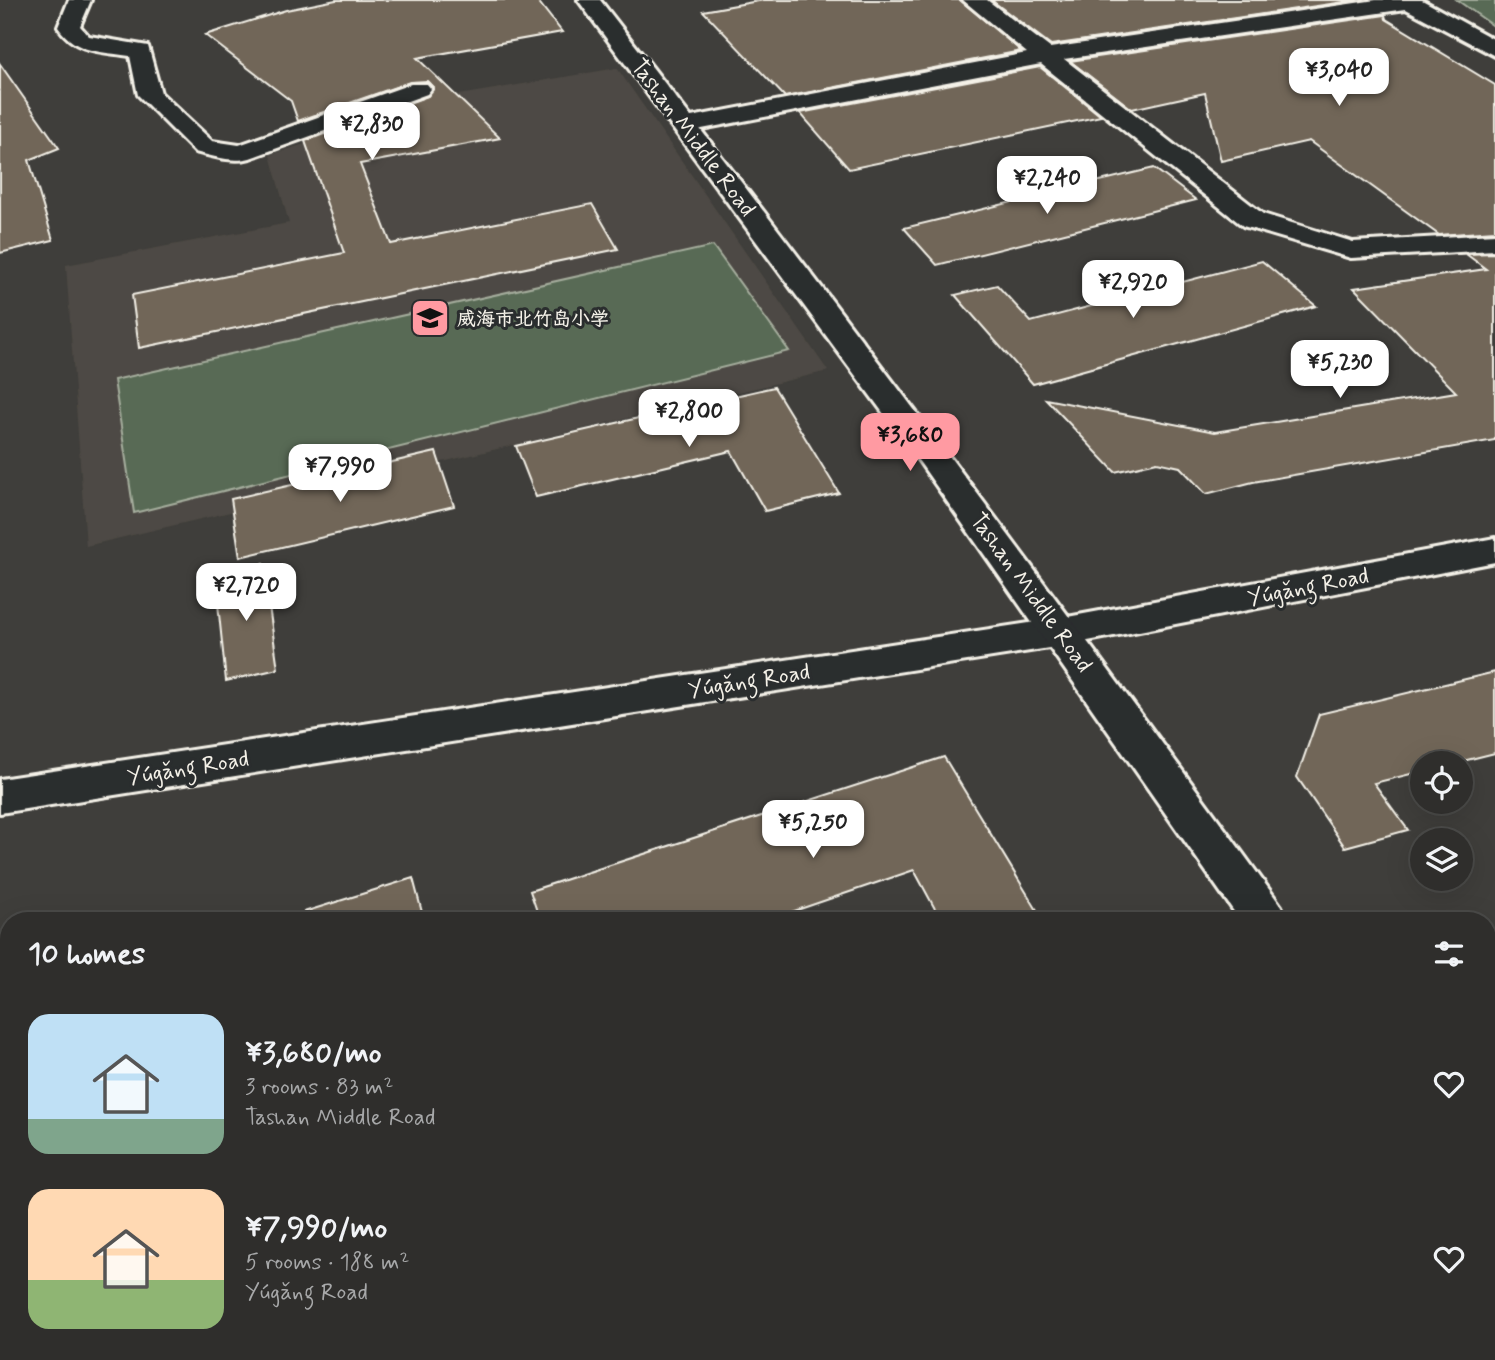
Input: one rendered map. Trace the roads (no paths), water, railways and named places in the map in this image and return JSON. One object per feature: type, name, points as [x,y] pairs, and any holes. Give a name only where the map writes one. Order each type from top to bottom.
[{"type":"street","points":[[80,0],[69,27],[82,41],[140,51],[150,94],[204,147],[241,153],[419,89]]},
{"type":"street","name":"Tashan Middle Road","points":[[589,0],[686,125],[1062,632],[1259,912]]},
{"type":"street","points":[[974,0],[1253,220],[1351,250],[1495,242]]},
{"type":"street","points":[[686,125],[1098,46],[1406,1],[1495,49]]},
{"type":"street","name":"Yúgǎng Road","points":[[0,796],[1062,632],[1495,550]]},
{"type":"place","name":"威海市北竹岛小学","points":[[430,318]]}]
